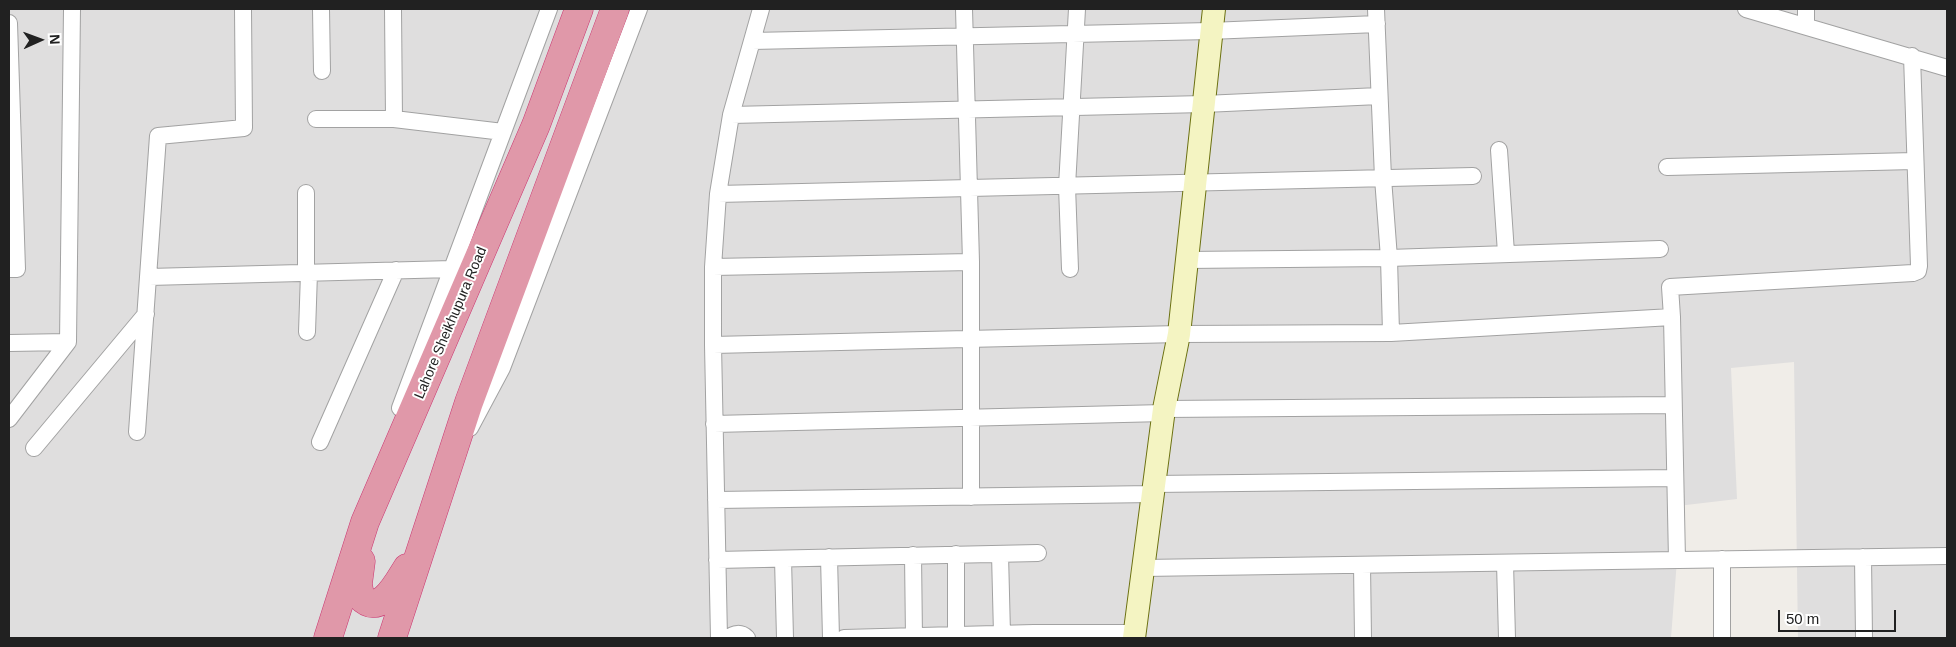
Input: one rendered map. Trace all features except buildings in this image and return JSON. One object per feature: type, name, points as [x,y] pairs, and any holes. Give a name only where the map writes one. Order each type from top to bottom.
[{"type":"highway","name":"Lahore Sheikhupura Road","points":[[328,638],[365,522],[536,125],[580,9]]},
{"type":"highway","points":[[392,638],[469,402],[615,9]]},
{"type":"highway","points":[[365,522],[358,584],[360,596],[363,600],[369,602],[382,601],[391,593],[425,539]]},
{"type":"street","points":[[9,419],[68,342],[72,9]]},
{"type":"street","points":[[138,432],[158,136],[244,128],[244,9]]},
{"type":"street","points":[[321,9],[322,70]]},
{"type":"street","points":[[393,9],[394,119]]},
{"type":"street","points":[[365,522],[385,450],[549,9]]},
{"type":"street","points":[[447,471],[502,368],[639,9]]},
{"type":"street","points":[[719,638],[714,424],[713,266],[718,194],[731,115],[761,9]]},
{"type":"street","points":[[964,9],[971,262],[971,497]]},
{"type":"street","points":[[1070,269],[1067,186],[1078,9]]},
{"type":"street","points":[[844,638],[956,637],[1002,634],[1134,636],[1164,411],[1179,334],[1210,31],[1214,9]]},
{"type":"street","points":[[1746,9],[1912,56],[1947,68]]},
{"type":"street","points":[[1806,9],[1806,26]]},
{"type":"street","points":[[752,41],[1210,31],[1376,16],[1383,178],[1389,258],[1391,333]]},
{"type":"street","points":[[9,23],[17,269],[9,269]]},
{"type":"street","points":[[1676,560],[1670,287],[1903,274],[1918,271],[1912,56]]},
{"type":"street","points":[[731,115],[1204,104],[1379,96]]},
{"type":"street","points":[[316,118],[394,119],[502,132]]},
{"type":"street","points":[[1500,150],[1506,254]]},
{"type":"street","points":[[1668,167],[1914,161]]},
{"type":"street","points":[[718,194],[1473,176]]},
{"type":"street","points":[[306,194],[307,332]]},
{"type":"street","points":[[1186,260],[1389,258],[1660,249]]},
{"type":"street","points":[[713,266],[971,262]]},
{"type":"street","points":[[149,277],[452,269]]},
{"type":"street","points":[[320,442],[396,270]]},
{"type":"street","points":[[34,448],[146,314]]},
{"type":"street","points":[[713,345],[1179,334],[1391,333],[1672,317]]},
{"type":"street","points":[[9,343],[68,342]]},
{"type":"street","points":[[714,424],[1164,411],[1674,405]]},
{"type":"street","points":[[716,500],[971,497],[1154,489],[1675,478]]},
{"type":"street","points":[[717,560],[1038,553]]},
{"type":"street","points":[[956,554],[956,637]]},
{"type":"street","points":[[1000,554],[1002,634]]},
{"type":"street","points":[[913,555],[914,637]]},
{"type":"street","points":[[1143,568],[1947,556]]},
{"type":"street","points":[[829,557],[831,638]]},
{"type":"street","points":[[1862,557],[1864,638]]},
{"type":"street","points":[[784,559],[786,638]]},
{"type":"street","points":[[1722,559],[1722,638]]},
{"type":"street","points":[[1505,563],[1508,638]]},
{"type":"street","points":[[1362,565],[1363,638]]},
{"type":"street","points":[[728,638],[736,634],[741,634],[747,638]]},
{"type":"shaded area","points":[[9,9],[1947,9],[1947,638],[1798,638],[1794,362],[1731,368],[1737,499],[1669,507],[1677,560],[1671,638],[9,638]]}]
